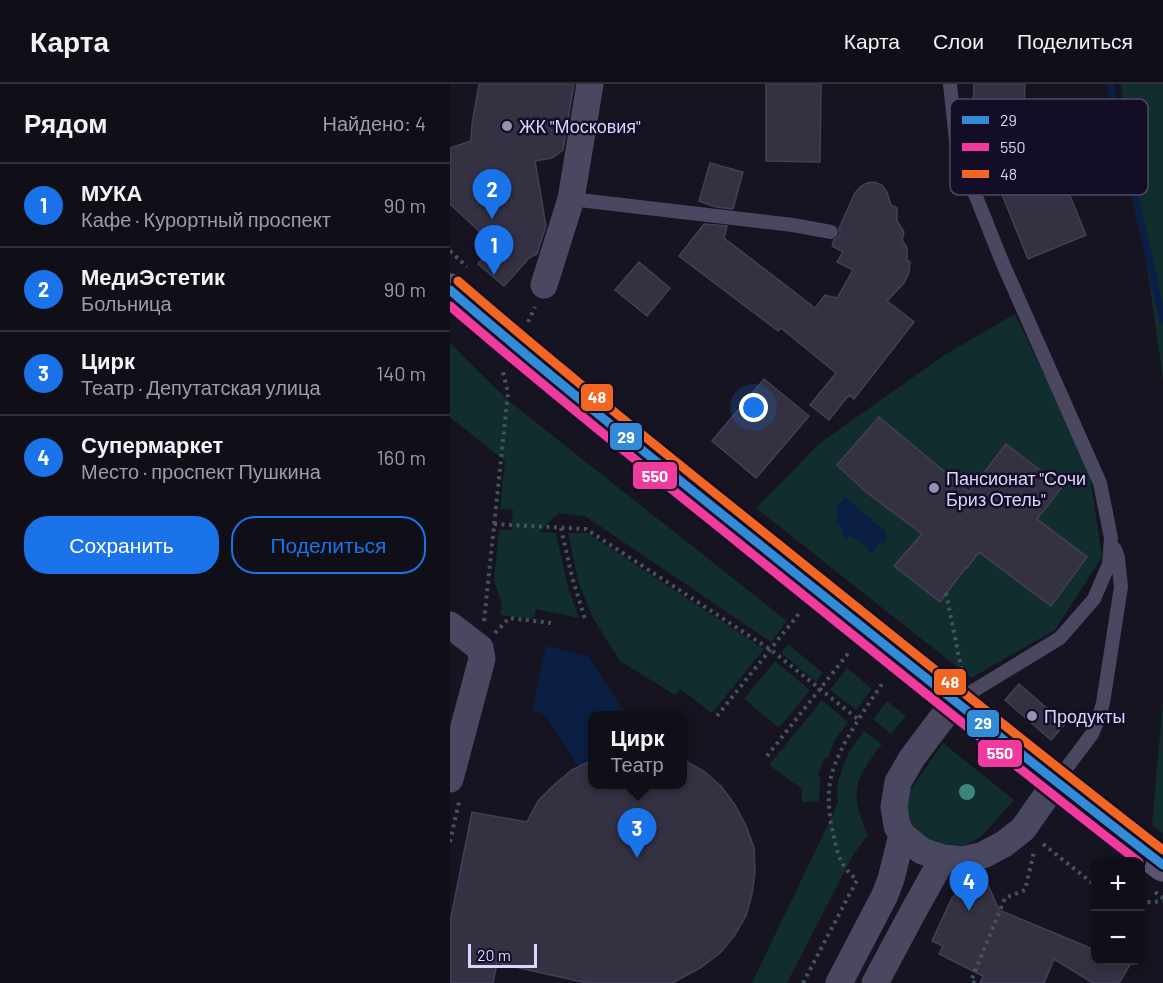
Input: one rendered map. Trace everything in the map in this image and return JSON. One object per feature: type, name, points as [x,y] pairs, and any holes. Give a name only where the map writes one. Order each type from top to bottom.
[{"type":"main road","points":[[450,291],[523,353],[959,689],[1056,782],[1163,865]]},
{"type":"street","points":[[544,285],[571,199],[590,84]]},
{"type":"street","points":[[450,625],[480,648],[482,659],[450,779]]},
{"type":"street","points":[[959,689],[898,782],[894,807],[897,826],[903,836],[922,851],[943,858],[963,860],[983,855],[1030,834],[1056,782]]},
{"type":"street","points":[[839,983],[885,895],[903,836]]},
{"type":"street","points":[[875,983],[943,858]]},
{"type":"lane","points":[[950,84],[952,99]]},
{"type":"lane","points":[[975,195],[1003,264],[1100,483],[1111,538],[1118,558],[1121,587],[1099,717],[1092,734],[1056,782]]},
{"type":"lane","points":[[571,199],[793,225],[831,232]]},
{"type":"lane","points":[[959,689],[1060,638],[1094,599],[1109,564],[1111,538]]},
{"type":"path","points":[[484,615],[508,393],[502,364]]},
{"type":"path","points":[[494,524],[586,529],[771,650],[859,720]]},
{"type":"path","points":[[561,528],[572,577],[585,619]]},
{"type":"path","points":[[946,593],[959,689]]},
{"type":"path","points":[[717,716],[801,611]]},
{"type":"path","points":[[480,648],[509,618],[551,623]]},
{"type":"path","points":[[767,756],[850,651]]},
{"type":"path","points":[[803,983],[858,879],[846,870],[838,855],[832,829],[829,791],[839,757],[885,679]]},
{"type":"path","points":[[1030,834],[1091,883]]},
{"type":"path","points":[[975,983],[971,981],[1005,898],[1025,890],[1030,834]]},
{"type":"path","points":[[1145,903],[1163,901]]},
{"type":"green space","points":[[1121,84],[1163,84],[1163,379],[1137,195],[1148,195],[1148,99],[1123,99]]},
{"type":"green space","name":"Пансионат \"Сочи Бриз Отель\"","points":[[1015,314],[1089,468],[1102,557],[1055,630],[971,678],[756,508],[820,443],[943,356]]},
{"type":"green space","points":[[450,343],[510,402],[787,621],[771,642],[585,516],[558,513],[539,532],[556,533],[568,588],[579,618],[536,609],[534,619],[500,615],[502,604],[494,580],[499,530],[511,530],[513,510],[500,509],[505,461],[450,417]]},
{"type":"green space","points":[[568,533],[587,533],[764,649],[712,713],[680,689],[675,695],[620,661],[593,618],[579,584]]},
{"type":"green space","points":[[788,644],[823,673],[816,682],[781,653]]},
{"type":"green space","points":[[775,661],[810,690],[779,728],[744,699]]},
{"type":"green space","points":[[847,668],[872,689],[856,710],[830,690]]},
{"type":"green space","points":[[822,700],[848,722],[835,740],[827,759],[824,758],[818,775],[820,776],[819,801],[802,802],[802,789],[769,765]]},
{"type":"green space","points":[[887,701],[906,716],[891,734],[873,719]]},
{"type":"green space","points":[[1163,701],[1163,834],[1152,825]]},
{"type":"green space","points":[[864,731],[882,744],[860,777],[857,786],[858,808],[868,835],[853,855],[787,983],[752,983],[831,818],[838,802],[837,786],[842,769],[850,750]]},
{"type":"green space","points":[[943,743],[1014,800],[981,837],[958,849],[915,835],[906,814],[908,793]]},
{"type":"water","points":[[845,497],[886,533],[887,537],[884,542],[879,543],[872,554],[868,547],[850,536],[845,540],[844,530],[835,521],[838,515],[836,506]]},
{"type":"water","points":[[546,646],[588,656],[623,711],[588,711],[588,762],[578,766],[545,715],[532,710]]},
{"type":"building","points":[[479,84],[574,84],[563,150],[552,158],[535,161],[546,226],[537,254],[529,258],[504,286],[478,264],[494,245],[450,204],[450,148],[471,141]]},
{"type":"building","points":[[766,84],[821,84],[820,162],[766,161]]},
{"type":"building","points":[[974,84],[1025,84],[1024,99],[973,99]]},
{"type":"building","points":[[710,163],[743,172],[733,209],[716,207],[699,201]]},
{"type":"building","points":[[874,182],[882,185],[891,205],[897,208],[897,221],[904,232],[902,240],[907,248],[907,260],[910,262],[909,273],[904,283],[887,301],[914,322],[854,399],[849,395],[829,420],[810,405],[836,373],[781,328],[778,331],[679,256],[704,224],[727,226],[724,238],[815,308],[825,295],[837,298],[853,270],[837,262],[843,252],[832,246],[840,234],[839,228],[855,193],[861,186]]},
{"type":"building","points":[[1002,195],[1070,195],[1086,235],[1028,259]]},
{"type":"building","points":[[639,262],[670,288],[647,316],[615,290]]},
{"type":"building","points":[[764,379],[809,416],[756,478],[712,441]]},
{"type":"building","points":[[879,417],[969,492],[1006,444],[1062,487],[1037,519],[1087,557],[1051,606],[979,552],[940,602],[894,566],[922,534],[866,492],[837,465]]},
{"type":"building","points":[[1019,684],[1065,724],[1051,740],[1005,700]]},
{"type":"building","points":[[588,762],[588,789],[687,789],[687,762],[705,772],[721,786],[735,805],[754,848],[755,872],[746,916],[720,953],[700,968],[672,983],[587,983],[497,963],[493,983],[450,983],[450,922],[472,812],[527,822],[538,801],[572,770]]},
{"type":"building","points":[[984,876],[999,910],[1091,948],[1091,965],[1130,965],[1119,983],[1093,983],[1054,959],[1044,983],[980,983],[983,976],[939,954],[943,946],[932,941],[952,898],[970,883]]},
{"type":"waterway","points":[[1110,84],[1113,99]]},
{"type":"waterway","points":[[1135,195],[1163,321]]},
{"type":"transit line","name":"48","points":[[458,281],[681,466],[1163,850]]},
{"type":"transit line","name":"29","points":[[450,290],[673,475],[1163,865]]},
{"type":"transit line","name":"550","points":[[450,306],[668,486],[1133,857]]},
{"type":"place","name":"ЖК \"Московия\"","points":[[507,126]]},
{"type":"place","name":"МедиЭстетик","points":[[492,219]]},
{"type":"place","name":"МУКА","points":[[494,275]]},
{"type":"place","name":"Пансионат \"Сочи Бриз Отель\"","points":[[934,488]]},
{"type":"place","name":"Продукты","points":[[1032,716]]},
{"type":"place","name":"Цирк","points":[[637,858]]},
{"type":"place","name":"Супермаркет","points":[[969,911]]}]
